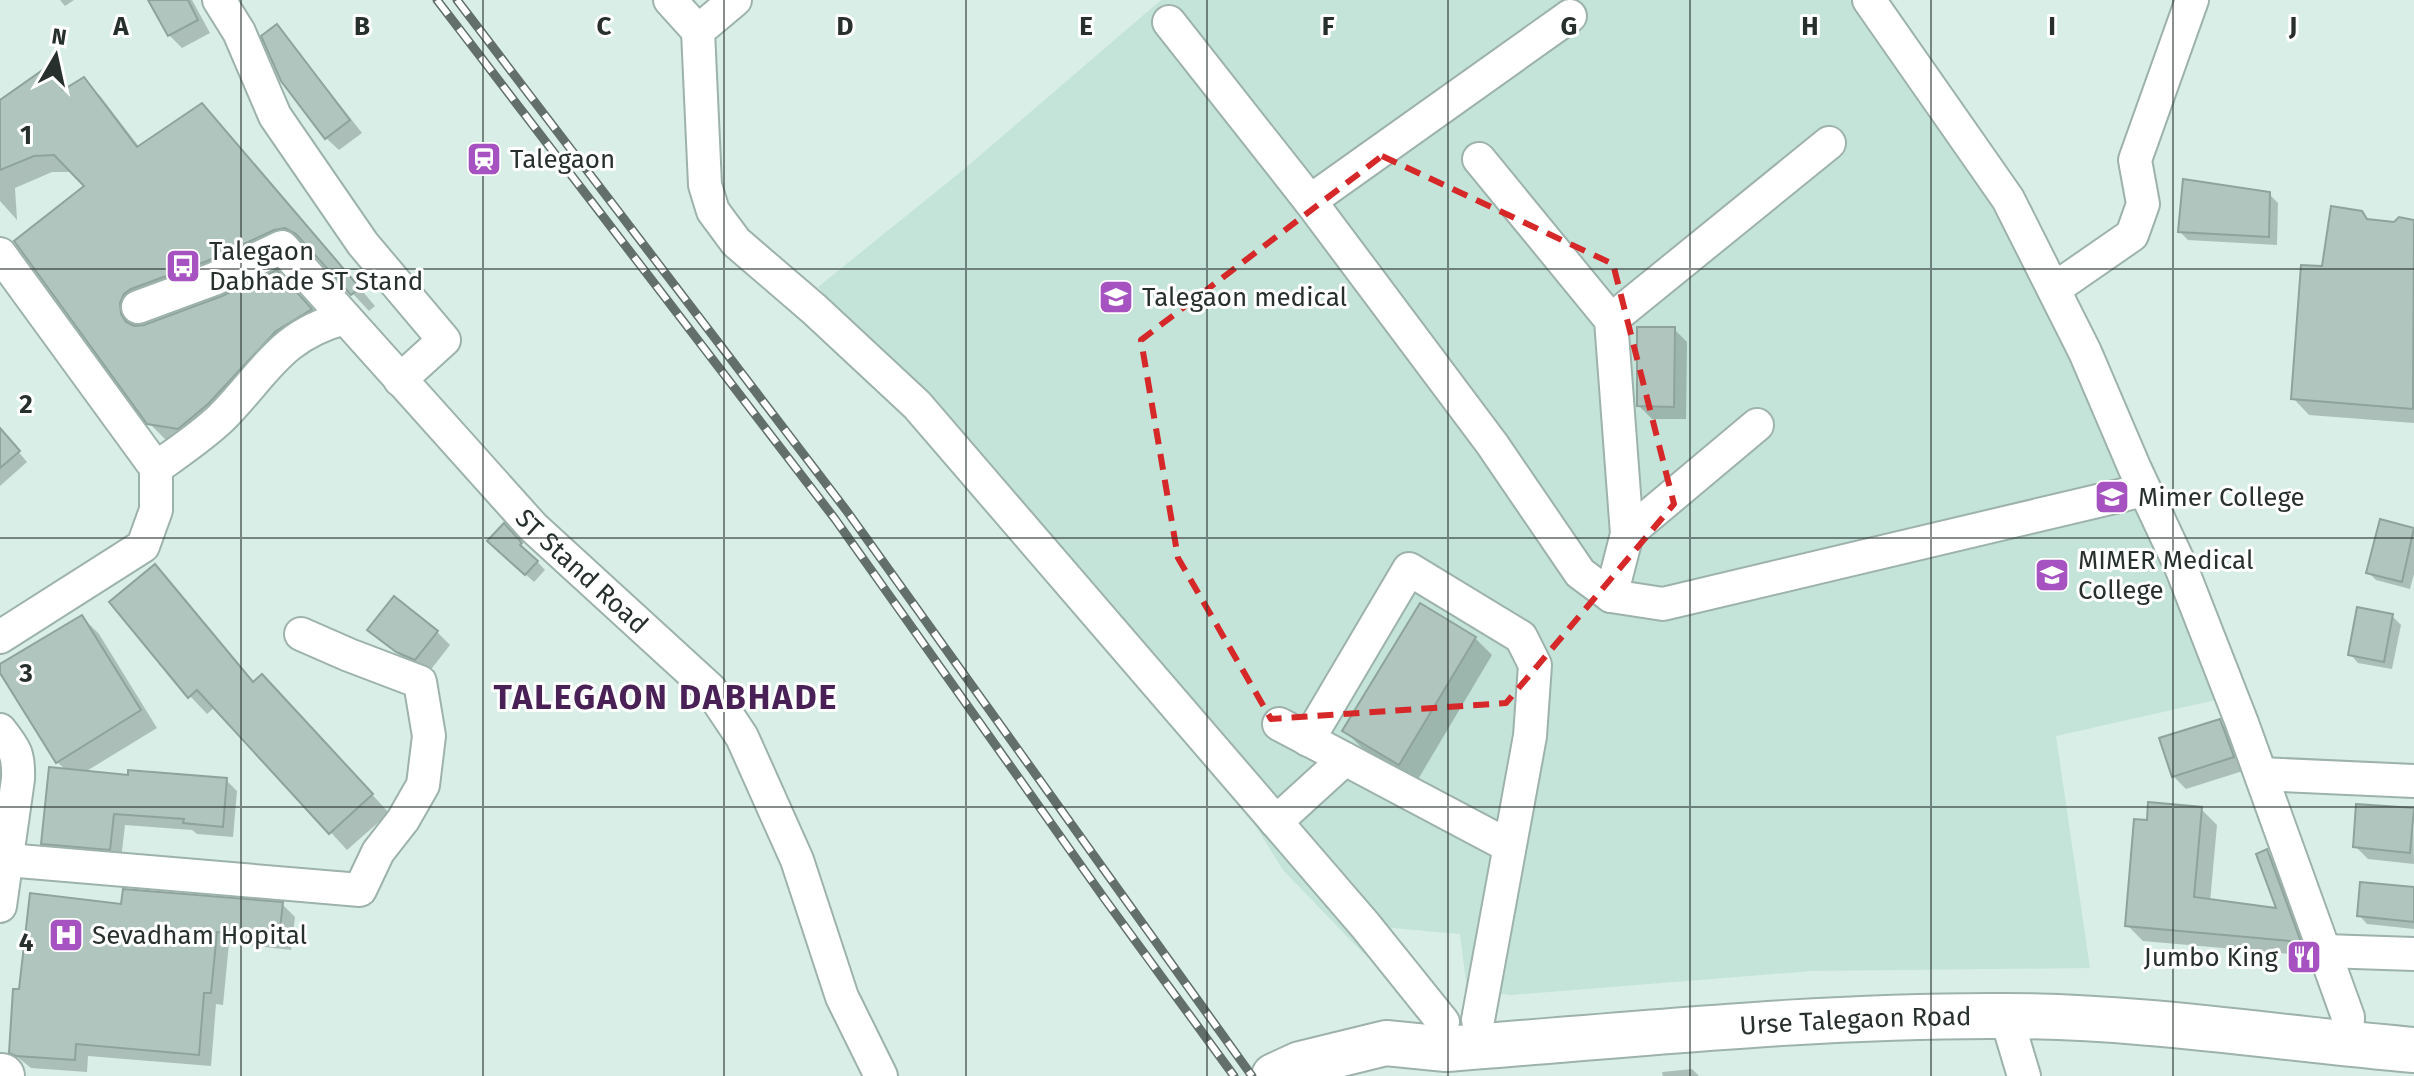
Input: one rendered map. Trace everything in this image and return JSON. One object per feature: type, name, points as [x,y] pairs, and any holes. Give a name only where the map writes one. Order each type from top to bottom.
[{"type":"highway","name":"Urse Talegaon Road","points":[[1287,1070],[1460,1021],[1970,991],[2072,994],[2347,1030],[2414,1050]]},
{"type":"highway","name":"Urse Talegaon Road","points":[[1386,1043],[1446,1049],[1916,1017],[2006,1016],[2347,1030],[2414,1023]]},
{"type":"street","points":[[219,0],[239,32],[275,116],[363,244],[444,340],[400,380]]},
{"type":"street","points":[[670,0],[698,31],[702,164],[713,211],[736,242],[814,309],[917,405],[1365,925],[1460,1021],[1509,846],[1530,736],[1535,665],[1521,637],[1409,569],[1308,740]]},
{"type":"street","points":[[698,31],[735,0]]},
{"type":"street","points":[[1869,0],[2008,199],[2085,352],[2181,567],[2261,774],[2325,951],[2347,1030]]},
{"type":"street","points":[[2054,289],[2132,235],[2143,204],[2135,160],[2192,0]]},
{"type":"street","points":[[1310,201],[1570,16]]},
{"type":"street","points":[[1169,22],[1310,201],[1492,444],[1580,573],[1611,596],[1663,604],[2144,490]]},
{"type":"street","points":[[1611,320],[1829,143]]},
{"type":"street","points":[[1479,159],[1611,320],[1627,534],[1611,596]]},
{"type":"street","name":"ST Stand Road","points":[[138,307],[214,279],[282,247],[533,527],[710,689],[742,737],[797,860],[842,997],[881,1076]]},
{"type":"street","points":[[0,254],[156,468],[156,510],[143,546],[0,637]]},
{"type":"street","points":[[156,468],[220,419],[290,341],[321,324],[345,318]]},
{"type":"street","points":[[1627,534],[1757,425]]},
{"type":"street","points":[[7,860],[360,890],[378,852],[403,820],[423,785],[429,736],[420,682],[301,634]]},
{"type":"street","points":[[1279,724],[1509,846]]},
{"type":"street","points":[[0,730],[19,759],[0,906]]},
{"type":"street","points":[[1276,822],[1345,759]]},
{"type":"street","points":[[2261,774],[2414,781]]},
{"type":"street","points":[[2325,951],[2414,954]]},
{"type":"street","points":[[2006,1016],[2024,1076]]},
{"type":"highlighted area","points":[[1382,156],[1613,264],[1674,504],[1506,703],[1271,719],[1178,558],[1141,340]]},
{"type":"shaded area","points":[[1161,0],[1852,0],[1995,207],[2095,406],[2216,700],[2056,736],[2090,968],[1812,971],[1511,995],[1467,990],[1460,934],[1392,928],[1364,954],[1283,870],[1209,751],[937,420],[818,287],[963,170]]},
{"type":"building","points":[[148,0],[188,0],[198,20],[168,36]]},
{"type":"building","points":[[277,24],[350,120],[325,139],[281,81],[261,36]]},
{"type":"building","name":"Talegaon Dabhade ST Stand","points":[[47,67],[63,90],[84,77],[137,147],[202,103],[360,288],[351,295],[296,234],[285,228],[124,294],[120,303],[126,322],[134,326],[144,325],[222,296],[277,270],[312,309],[276,331],[208,404],[178,429],[147,424],[14,241],[84,186],[54,155],[34,156],[0,170],[0,100]]},
{"type":"building","points":[[2183,179],[2270,192],[2269,237],[2178,232]]},
{"type":"building","points":[[2331,206],[2362,211],[2367,219],[2394,222],[2399,217],[2414,220],[2413,409],[2291,399],[2301,265],[2322,266]]},
{"type":"building","points":[[1637,327],[1675,327],[1674,407],[1637,406]]},
{"type":"building","points":[[0,428],[20,451],[0,468]]},
{"type":"building","points":[[2380,519],[2414,528],[2402,582],[2366,573]]},
{"type":"building","points":[[504,523],[522,543],[520,545],[538,561],[525,575],[487,541]]},
{"type":"building","points":[[155,564],[253,682],[262,674],[373,794],[329,834],[197,690],[188,698],[109,602]]},
{"type":"building","points":[[394,596],[438,631],[415,660],[396,652],[367,630]]},
{"type":"building","points":[[1420,603],[1476,637],[1399,765],[1342,731]]},
{"type":"building","points":[[2357,607],[2393,614],[2384,662],[2348,655]]},
{"type":"building","points":[[82,615],[141,710],[56,763],[0,673],[0,664]]},
{"type":"building","points":[[2220,719],[2234,757],[2172,777],[2159,738]]},
{"type":"building","points":[[49,767],[128,775],[128,770],[227,778],[223,827],[183,823],[184,819],[114,814],[110,850],[41,844]]},
{"type":"building","points":[[2148,802],[2202,807],[2194,897],[2276,908],[2256,854],[2267,849],[2301,942],[2125,926],[2134,819],[2147,820]]},
{"type":"building","points":[[2356,804],[2414,808],[2410,853],[2353,847]]},
{"type":"building","points":[[2360,882],[2414,887],[2414,922],[2357,916]]},
{"type":"building","points":[[123,889],[283,902],[279,938],[217,932],[211,993],[204,993],[199,1055],[76,1044],[75,1060],[9,1053],[13,989],[19,989],[30,893],[121,904]]},
{"type":"railway","points":[[437,0],[835,519],[1234,1076]]},
{"type":"railway","points":[[457,0],[846,510],[1252,1076]]},
{"type":"place","name":"Talegaon","points":[[484,159]]},
{"type":"place","name":"Talegaon Dabhade ST Stand","points":[[183,266]]},
{"type":"place","name":"Talegaon medical","points":[[1116,297]]},
{"type":"place","name":"Mimer College","points":[[2112,497]]},
{"type":"place","name":"MIMER Medical College","points":[[2052,575]]},
{"type":"place","name":"Sevadham Hopital","points":[[66,935]]},
{"type":"place","name":"Jumbo King","points":[[2304,957]]},
{"type":"district","name":"TALEGAON DABHADE","points":[[666,697]]}]
